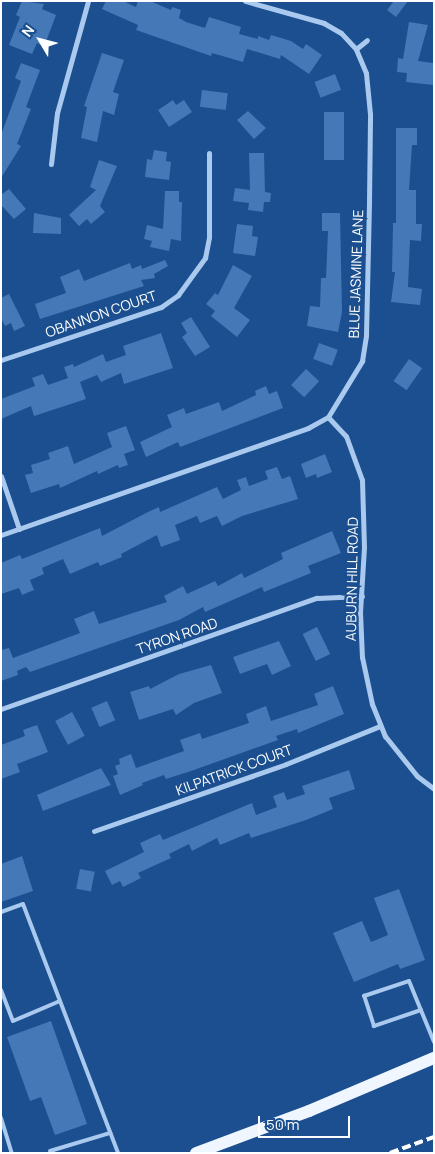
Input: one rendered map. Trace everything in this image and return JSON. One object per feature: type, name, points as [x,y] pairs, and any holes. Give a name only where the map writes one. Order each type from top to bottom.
[{"type":"main road","points":[[196,1153],[309,1111],[434,1058]]},
{"type":"street","points":[[51,164],[57,113],[88,1]]},
{"type":"street","name":"BLUE JASMINE LANE","points":[[245,1],[324,23],[341,32],[356,49],[366,74],[370,114],[366,335],[362,361],[328,418]]},
{"type":"street","points":[[356,49],[367,40]]},
{"type":"street","name":"OBANNON COURT","points":[[1,360],[161,307],[178,295],[205,258],[209,237],[209,153]]},
{"type":"street","points":[[1,535],[308,428],[328,418]]},
{"type":"street","name":"AUBURN HILL ROAD","points":[[328,418],[346,436],[362,480],[362,657],[372,704],[380,726],[417,776],[434,789]]},
{"type":"street","points":[[1,476],[19,529]]},
{"type":"street","name":"TYRON ROAD","points":[[1,709],[317,598],[362,596]]},
{"type":"street","name":"KILPATRICK COURT","points":[[94,831],[286,764],[380,726]]},
{"type":"lane","points":[[1,912],[23,904],[118,1153]]},
{"type":"lane","points":[[421,1010],[374,1026],[364,996],[409,981],[421,1010],[434,1042]]},
{"type":"lane","points":[[1,990],[13,1021],[60,1001]]},
{"type":"lane","points":[[1,1118],[12,1153]]},
{"type":"lane","points":[[50,1151],[110,1133]]},
{"type":"building","points":[[22,1],[44,4],[42,9],[56,15],[44,47],[37,43],[32,54],[9,45],[20,17],[16,15]]},
{"type":"building","points":[[106,1],[123,1],[136,7],[138,1],[150,1],[171,10],[172,7],[181,10],[179,18],[205,28],[209,17],[241,27],[239,34],[258,39],[258,36],[269,40],[271,35],[291,41],[303,49],[306,44],[322,55],[309,74],[281,55],[280,59],[247,49],[243,62],[212,53],[211,56],[136,30],[138,25],[102,9]]},
{"type":"building","points":[[394,1],[408,1],[396,17],[387,10]]},
{"type":"building","points":[[409,22],[428,25],[418,61],[433,63],[434,85],[406,82],[407,73],[397,72],[398,58],[403,59]]},
{"type":"building","points":[[102,53],[124,60],[113,92],[119,94],[114,115],[103,111],[97,142],[81,138],[87,107],[84,106]]},
{"type":"building","points":[[21,63],[40,70],[26,107],[31,109],[17,144],[21,146],[1,178],[1,135],[21,81],[15,78]]},
{"type":"building","points":[[335,74],[341,90],[321,98],[314,82]]},
{"type":"building","points":[[202,90],[228,93],[226,110],[200,107]]},
{"type":"building","points":[[173,100],[176,105],[184,100],[192,112],[169,127],[158,110]]},
{"type":"building","points":[[248,111],[266,128],[254,139],[237,120]]},
{"type":"building","points":[[324,112],[344,112],[344,160],[324,160]]},
{"type":"building","points":[[396,128],[417,128],[417,145],[412,145],[409,190],[416,190],[416,224],[422,224],[421,241],[410,240],[408,287],[422,289],[420,305],[391,302],[395,272],[392,272],[393,223],[396,223]]},
{"type":"building","points":[[154,150],[167,152],[166,161],[171,162],[169,180],[145,177],[147,159],[152,160]]},
{"type":"building","points":[[249,153],[264,153],[265,192],[271,193],[270,202],[264,202],[263,212],[248,210],[249,203],[233,201],[235,188],[250,190]]},
{"type":"building","points":[[99,160],[117,166],[100,206],[105,212],[91,224],[87,219],[79,226],[69,215],[96,190],[90,187]]},
{"type":"building","points":[[9,189],[26,209],[14,219],[1,205],[1,195]]},
{"type":"building","points":[[165,191],[179,191],[179,202],[182,202],[181,241],[171,239],[169,251],[150,247],[152,241],[144,239],[147,225],[163,229]]},
{"type":"building","points":[[34,213],[61,218],[61,234],[33,233]]},
{"type":"building","points":[[322,213],[340,213],[342,312],[338,332],[307,326],[310,306],[320,307],[321,278],[326,278],[328,231],[322,231]]},
{"type":"building","points":[[237,224],[253,226],[252,236],[258,237],[255,256],[233,253]]},
{"type":"building","points":[[165,260],[168,266],[154,274],[155,278],[141,280],[144,286],[40,319],[35,304],[66,293],[60,277],[79,269],[84,281],[130,263],[132,269],[141,265],[142,269]]},
{"type":"building","points":[[233,265],[252,276],[234,308],[250,320],[237,337],[211,316],[215,311],[206,304],[215,293],[218,295]]},
{"type":"building","points":[[9,294],[25,326],[14,331],[11,323],[5,326],[1,318],[1,298]]},
{"type":"building","points":[[191,317],[210,347],[195,356],[182,337],[187,333],[181,323]]},
{"type":"building","points":[[161,333],[173,368],[124,384],[121,373],[101,382],[97,375],[80,382],[86,399],[34,416],[31,406],[1,419],[1,399],[35,386],[32,378],[43,374],[48,385],[68,378],[64,367],[73,364],[74,367],[103,354],[106,362],[126,355],[123,346]]},
{"type":"building","points":[[319,343],[338,350],[332,366],[313,359]]},
{"type":"building","points":[[409,359],[422,368],[407,390],[394,381]]},
{"type":"building","points":[[306,369],[319,381],[304,397],[291,385]]},
{"type":"building","points":[[266,386],[269,394],[277,391],[283,408],[180,447],[178,442],[146,457],[140,442],[172,427],[167,415],[184,408],[186,414],[219,402],[222,411],[256,395],[255,391]]},
{"type":"building","points":[[126,426],[135,450],[124,454],[128,465],[119,468],[118,465],[98,474],[97,471],[60,488],[59,484],[31,493],[25,475],[33,473],[31,465],[50,459],[48,453],[68,446],[74,464],[112,447],[107,433]]},
{"type":"building","points":[[325,454],[332,472],[317,478],[316,474],[306,478],[301,464]]},
{"type":"building","points":[[277,467],[282,479],[290,476],[298,499],[242,516],[222,526],[217,516],[200,523],[197,516],[175,525],[180,540],[161,547],[157,535],[121,554],[122,557],[100,566],[98,562],[70,574],[63,559],[42,568],[44,574],[30,580],[34,590],[22,595],[19,588],[1,594],[1,563],[20,555],[22,559],[100,528],[102,536],[159,507],[160,512],[217,487],[223,499],[241,490],[237,480],[246,477],[249,486],[268,479],[265,471]]},
{"type":"building","points":[[332,531],[341,553],[308,566],[311,573],[264,592],[262,587],[205,612],[203,607],[179,620],[30,672],[26,667],[17,671],[18,675],[1,681],[1,650],[9,648],[13,658],[80,633],[74,619],[94,611],[99,624],[167,602],[164,596],[183,586],[187,594],[215,581],[218,586],[242,573],[244,578],[283,559],[281,553]]},
{"type":"building","points":[[317,627],[330,654],[316,661],[303,634]]},
{"type":"building","points":[[279,641],[291,666],[272,675],[267,664],[240,674],[233,657]]},
{"type":"building","points":[[211,665],[222,693],[194,703],[176,715],[173,709],[139,720],[130,692],[149,686],[150,689],[179,674]]},
{"type":"building","points":[[333,686],[344,714],[298,733],[297,729],[276,736],[278,740],[191,771],[166,779],[164,775],[142,783],[143,785],[120,795],[113,776],[118,774],[115,766],[120,764],[119,759],[131,754],[136,768],[184,751],[180,740],[200,733],[202,739],[249,723],[246,714],[266,706],[271,721],[318,705],[314,694]]},
{"type":"building","points":[[107,701],[115,720],[100,727],[91,708]]},
{"type":"building","points":[[72,712],[85,736],[68,745],[55,721]]},
{"type":"building","points":[[37,725],[48,752],[17,764],[20,772],[1,779],[1,745],[25,736],[23,730]]},
{"type":"building","points":[[101,768],[111,785],[43,811],[37,795]]},
{"type":"building","points":[[349,770],[355,789],[329,798],[333,809],[251,838],[249,833],[220,845],[217,838],[192,851],[189,844],[169,854],[171,858],[138,873],[141,878],[123,887],[120,881],[112,885],[105,871],[144,852],[140,843],[160,834],[163,840],[252,803],[256,815],[277,807],[273,796],[284,792],[287,800],[305,794],[302,786]]},
{"type":"building","points":[[22,856],[33,891],[1,902],[1,864]]},
{"type":"building","points":[[80,869],[95,872],[91,891],[76,889]]},
{"type":"building","points":[[399,889],[425,960],[400,969],[398,964],[354,982],[333,933],[362,921],[371,942],[388,935],[374,898]]},
{"type":"building","points":[[51,1021],[87,1124],[55,1135],[41,1097],[30,1101],[7,1037]]},
{"type":"railway","points":[[390,1153],[434,1137]]}]
